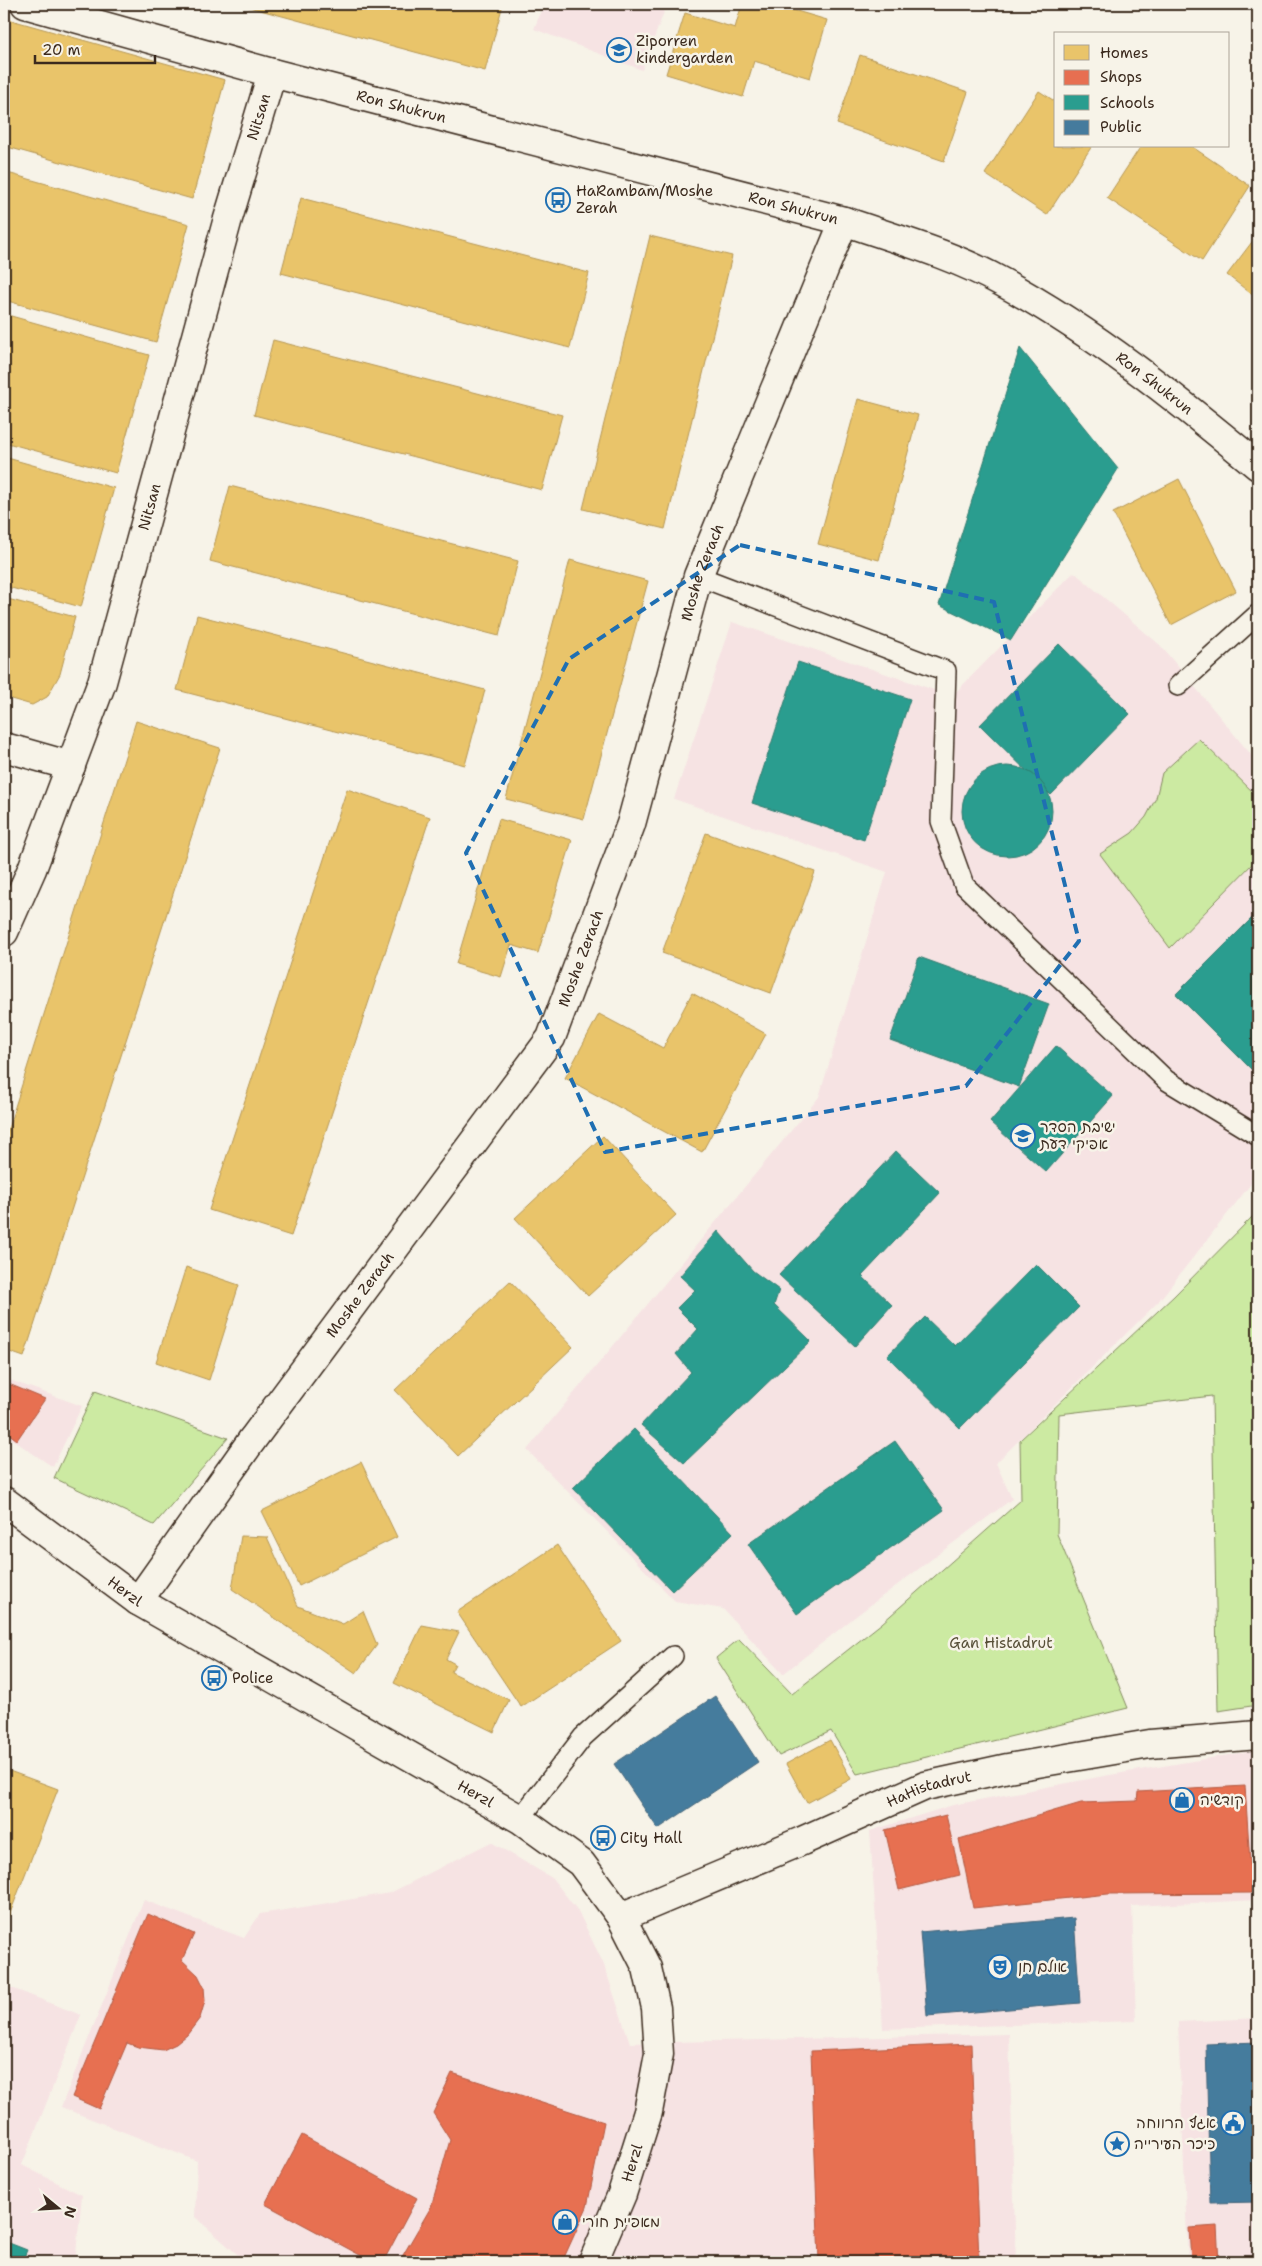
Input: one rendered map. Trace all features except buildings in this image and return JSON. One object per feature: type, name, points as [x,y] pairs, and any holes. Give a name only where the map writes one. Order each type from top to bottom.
[{"type":"street","name":"Ron Shukrun","points":[[25,4],[272,73],[844,221],[933,251],[998,280],[1064,318],[1190,410],[1258,466]]},
{"type":"street","name":"Nitsan","points":[[4,932],[32,869],[102,682],[227,222],[272,73]]},
{"type":"street","name":"Moshe Zerach","points":[[138,1601],[252,1440],[551,1038],[631,824],[698,576],[844,221]]},
{"type":"street","points":[[4,748],[71,766]]},
{"type":"street","name":"Herzl","points":[[4,1501],[138,1601],[520,1819],[581,1863],[621,1917],[647,1968],[656,2008],[659,2054],[648,2112],[622,2194],[593,2262]]},
{"type":"street","name":"HaHistadrut","points":[[621,1917],[802,1841],[925,1786],[1008,1768],[1150,1744],[1258,1735]]},
{"type":"lane","points":[[698,576],[946,671],[941,821],[964,885],[1166,1080],[1258,1136]]},
{"type":"lane","points":[[1178,686],[1258,614]]},
{"type":"lane","points":[[520,1819],[583,1737],[673,1656]]},
{"type":"highlighted area","points":[[740,545],[994,602],[1079,941],[966,1086],[605,1152],[466,853],[569,659]]},
{"type":"shaded area","name":"Ziporren kindergarden","points":[[544,4],[667,4],[642,70],[534,29]]},
{"type":"shaded area","name":"ישיבת הסדר אפיקי דעת","points":[[1074,572],[1160,645],[1258,763],[1258,1175],[1158,1302],[996,1463],[1012,1499],[856,1616],[783,1674],[723,1609],[675,1601],[527,1450],[819,1097],[887,872],[674,799],[732,622],[952,696]]},
{"type":"shaded area","points":[[4,1378],[82,1406],[53,1467],[4,1434]]},
{"type":"shaded area","points":[[1258,1750],[1258,1900],[1132,1906],[1136,2021],[883,2029],[870,1831],[953,1805],[1104,1776]]},
{"type":"shaded area","points":[[491,1842],[552,1878],[578,1911],[604,1965],[630,2043],[1009,2034],[1016,2262],[246,2262],[195,2217],[197,2161],[61,2107],[144,1900],[244,1938],[260,1914],[390,1893]]},
{"type":"shaded area","points":[[4,1985],[81,2015],[22,2165],[82,2195],[75,2262],[4,2262]]},
{"type":"shaded area","points":[[1258,2018],[1258,2262],[1188,2262],[1178,2022]]},
{"type":"green space","points":[[1199,739],[1258,797],[1258,858],[1170,948],[1100,854],[1132,833],[1146,817],[1156,798],[1162,773]]},
{"type":"green space","name":"Gan Histadrut","points":[[1258,1211],[1258,1705],[1218,1711],[1212,1396],[1059,1414],[1057,1534],[1128,1708],[857,1774],[831,1731],[779,1756],[716,1658],[739,1639],[792,1694],[882,1623],[1021,1500],[1020,1440],[1174,1296]]},
{"type":"green space","points":[[95,1391],[228,1438],[154,1525],[54,1478]]},
{"type":"place","name":"Ziporren kindergarden","points":[[619,50]]},
{"type":"place","name":"HaRambam/Moshe Zerah","points":[[558,200]]},
{"type":"place","name":"ישיבת הסדר אפיקי דעת","points":[[1023,1136]]},
{"type":"place","name":"Police","points":[[214,1678]]},
{"type":"place","name":"קודשיה","points":[[1182,1800]]},
{"type":"place","name":"City Hall","points":[[603,1838]]},
{"type":"place","name":"אולם חן","points":[[1000,1967]]},
{"type":"place","name":"אגף הרווחה","points":[[1233,2123]]},
{"type":"place","name":"כיכר העירייה","points":[[1117,2144]]},
{"type":"place","name":"מאפיית חורי","points":[[565,2222]]}]
